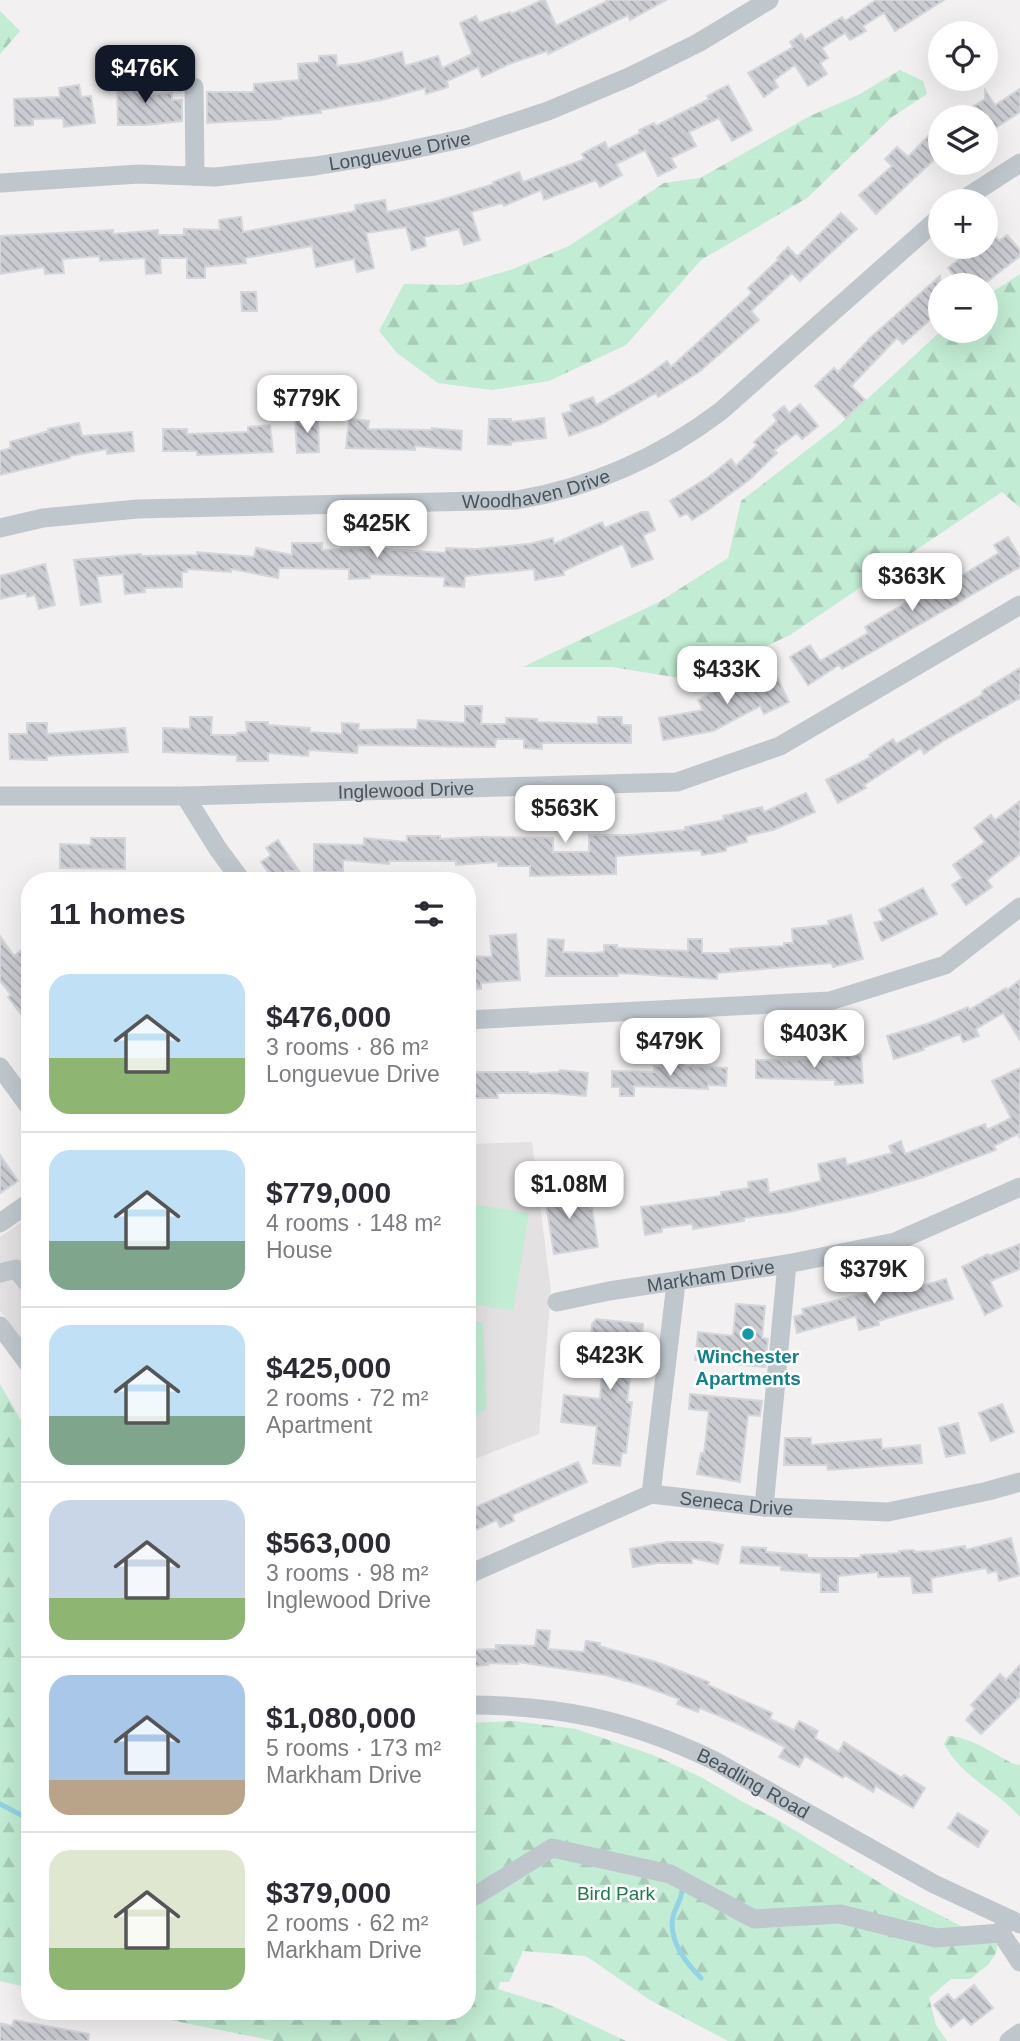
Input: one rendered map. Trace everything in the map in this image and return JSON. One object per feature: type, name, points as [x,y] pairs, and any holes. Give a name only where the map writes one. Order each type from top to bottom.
[{"type":"street","name":"Longuevue Drive","points":[[0,183],[139,174],[215,177],[315,166],[466,138],[548,111],[629,77],[698,43],[769,0]]},
{"type":"street","points":[[194,87],[195,176]]},
{"type":"street","points":[[980,189],[1020,163]]},
{"type":"street","name":"Woodhaven Drive","points":[[0,528],[43,518],[137,509],[517,500],[553,494],[588,483],[635,465],[693,432],[721,411],[928,228]]},
{"type":"street","name":"Inglewood Drive","points":[[0,796],[184,796],[677,782],[780,746],[1020,606]]},
{"type":"street","points":[[184,796],[235,872]]},
{"type":"street","points":[[476,1020],[830,1001],[945,965],[1020,907]]},
{"type":"street","points":[[0,1067],[21,1096]]},
{"type":"street","name":"Markham Drive","points":[[557,1302],[787,1264],[895,1242],[1020,1187]]},
{"type":"street","points":[[0,1223],[21,1208]]},
{"type":"street","points":[[764,1507],[787,1264]]},
{"type":"street","points":[[0,1273],[16,1269],[21,1275]]},
{"type":"street","points":[[476,1571],[651,1494],[676,1283]]},
{"type":"street","points":[[0,1326],[21,1354]]},
{"type":"street","name":"Seneca Drive","points":[[651,1494],[764,1507],[888,1512],[1020,1482]]},
{"type":"street","name":"Beadling Road","points":[[476,1705],[507,1705],[581,1713],[648,1732],[681,1745],[713,1760],[1009,1926]]},
{"type":"street","points":[[476,1895],[552,1848],[670,1874],[754,1919],[840,1914],[936,1938],[1009,1926],[1020,1962]]},
{"type":"street","points":[[1009,2041],[1020,2033]]},
{"type":"shaded area","points":[[532,1142],[551,1291],[539,1434],[476,1458],[476,1144]]},
{"type":"shaded area","points":[[21,1222],[21,1339],[0,1311],[0,1237]]},
{"type":"green space","points":[[0,11],[20,31],[0,54]]},
{"type":"green space","points":[[900,70],[923,81],[927,94],[892,117],[807,198],[701,260],[626,345],[549,381],[492,390],[438,383],[397,353],[379,331],[404,284],[459,285],[513,269],[569,246],[664,183],[700,178],[810,116],[858,95]]},
{"type":"green space","points":[[1020,274],[1020,508],[1002,492],[790,635],[693,680],[611,667],[523,667],[659,602],[728,558],[741,501],[838,426],[928,343],[998,343],[998,288]]},
{"type":"green space","points":[[476,1204],[529,1213],[513,1311],[476,1305]]},
{"type":"green space","points":[[476,1321],[483,1323],[487,1408],[476,1415]]},
{"type":"green space","points":[[0,1384],[21,1420],[21,1986],[0,1981]]},
{"type":"green space","name":"Bird Park","points":[[514,1721],[576,1729],[653,1755],[701,1777],[778,1820],[898,1894],[997,1944],[997,1951],[989,1964],[970,1979],[951,1979],[929,1998],[936,2025],[947,2041],[728,2041],[650,2000],[586,1956],[523,1951],[509,1982],[500,1982],[498,1989],[552,2006],[626,2041],[274,2041],[170,2020],[476,2020],[476,1723]]},
{"type":"green space","points":[[948,1736],[974,1743],[1020,1765],[1020,1817],[971,1776],[953,1757],[944,1744]]},
{"type":"building","points":[[545,0],[556,26],[609,0],[666,0],[630,20],[628,15],[548,54],[547,51],[509,64],[482,77],[478,67],[447,81],[448,87],[426,94],[425,88],[382,100],[320,110],[321,113],[280,117],[281,119],[207,123],[207,92],[254,92],[254,84],[299,80],[298,64],[319,62],[319,56],[336,55],[337,66],[402,52],[405,66],[438,56],[442,68],[472,54],[460,23],[476,16],[479,23],[510,12],[511,14]]},
{"type":"building","points":[[876,0],[944,0],[895,31],[884,13],[863,26],[866,31],[850,40],[845,33],[822,48],[828,58],[820,63],[827,74],[808,86],[795,65],[774,80],[778,87],[764,97],[748,73],[793,47],[790,42],[801,34],[805,40],[842,17],[845,21]]},
{"type":"building","points":[[146,77],[146,95],[172,93],[172,100],[182,100],[182,121],[118,125],[117,78]]},
{"type":"building","points":[[79,85],[81,97],[91,96],[95,123],[64,127],[63,118],[33,119],[33,125],[15,126],[14,99],[60,97],[59,88]]},
{"type":"building","points":[[728,85],[752,130],[732,141],[719,118],[689,132],[696,146],[671,158],[676,167],[658,176],[645,150],[616,164],[622,175],[600,187],[596,180],[544,200],[541,190],[504,206],[502,203],[471,212],[480,240],[464,245],[459,229],[424,237],[426,246],[412,250],[406,227],[366,233],[374,268],[357,272],[354,259],[316,267],[312,246],[245,258],[246,263],[205,267],[205,278],[187,278],[187,258],[160,258],[161,273],[146,274],[145,258],[100,261],[99,256],[62,259],[64,273],[45,274],[44,267],[0,274],[0,236],[113,230],[113,234],[158,230],[158,235],[184,235],[184,229],[220,230],[219,220],[241,217],[243,232],[356,211],[355,205],[385,200],[387,212],[434,202],[494,184],[493,182],[519,172],[523,182],[585,159],[582,154],[605,142],[608,149],[640,133],[639,130],[654,123],[656,126],[709,99],[707,96]]},
{"type":"building","points":[[1020,89],[1020,112],[998,126],[998,105],[995,105]]},
{"type":"building","points":[[986,91],[995,105],[976,105],[985,99]]},
{"type":"building","points":[[928,136],[928,165],[876,214],[859,195],[892,166],[885,159],[897,147],[908,157]]},
{"type":"building","points":[[841,213],[857,229],[800,281],[792,273],[751,311],[759,320],[699,372],[658,397],[656,393],[601,424],[569,436],[562,414],[572,411],[570,405],[593,397],[596,405],[667,361],[671,367],[752,293],[748,288],[788,247],[797,257]]},
{"type":"building","points":[[1007,235],[1020,250],[1020,256],[998,273],[952,273],[948,268],[960,259],[998,259],[999,241]]},
{"type":"building","points":[[928,287],[928,322],[903,344],[897,338],[851,386],[865,400],[846,418],[815,386],[834,368],[838,372],[870,338]]},
{"type":"building","points":[[241,292],[256,292],[257,311],[242,311]]},
{"type":"building","points":[[800,404],[818,426],[802,439],[797,433],[774,450],[777,453],[749,480],[708,510],[692,520],[687,513],[680,517],[670,501],[731,459],[736,466],[757,445],[754,442],[777,421],[773,415],[784,406],[789,413]]},
{"type":"building","points":[[295,417],[318,417],[319,452],[297,453]]},
{"type":"building","points":[[544,418],[546,438],[511,442],[511,445],[488,444],[489,419],[511,419],[511,422]]},
{"type":"building","points":[[349,419],[369,421],[368,429],[432,428],[462,431],[461,450],[415,446],[415,450],[346,448]]},
{"type":"building","points":[[79,423],[82,436],[132,432],[134,451],[107,454],[107,449],[0,475],[0,451],[11,448],[10,442],[49,431],[48,429]]},
{"type":"building","points":[[270,425],[273,452],[197,455],[197,451],[163,451],[163,429],[187,429],[187,434],[248,432],[248,427]]},
{"type":"building","points":[[648,512],[655,530],[643,535],[653,559],[632,567],[623,544],[563,571],[564,575],[535,580],[534,569],[465,576],[464,587],[444,586],[445,577],[369,574],[370,578],[349,579],[349,569],[279,568],[278,578],[231,569],[231,572],[187,569],[187,572],[182,572],[182,587],[144,588],[145,592],[125,594],[123,574],[97,576],[101,602],[81,605],[74,560],[141,554],[197,555],[197,552],[254,557],[256,548],[292,555],[292,543],[322,543],[322,550],[368,548],[445,553],[446,548],[477,549],[529,544],[553,538],[554,544],[602,522],[605,528]]},
{"type":"building","points":[[1008,537],[1020,558],[1020,567],[842,669],[839,665],[808,685],[790,657],[810,645],[820,661],[868,633],[865,627],[907,602],[902,594],[931,576],[939,589],[999,553],[994,545]]},
{"type":"building","points":[[45,564],[55,605],[39,609],[35,595],[27,597],[26,593],[0,599],[0,576]]},
{"type":"building","points":[[773,668],[789,702],[764,714],[760,706],[713,731],[663,740],[659,718],[703,710],[698,700],[731,683],[733,687]]},
{"type":"building","points":[[1020,668],[1020,698],[924,754],[921,748],[864,785],[866,788],[838,803],[826,780],[871,757],[869,755],[893,739],[896,744],[983,694],[982,691]]},
{"type":"building","points":[[465,706],[482,706],[481,724],[506,724],[506,718],[598,724],[598,717],[622,717],[622,725],[631,725],[631,743],[542,743],[542,749],[524,748],[524,739],[496,739],[495,747],[358,745],[357,753],[309,750],[308,756],[268,753],[268,761],[237,761],[237,755],[163,752],[163,728],[190,729],[190,717],[212,717],[211,735],[237,735],[247,732],[246,722],[268,722],[268,725],[310,728],[310,732],[342,734],[342,723],[359,724],[358,730],[417,729],[418,720],[465,723]]},
{"type":"building","points":[[27,723],[47,723],[47,734],[125,728],[128,752],[47,756],[47,760],[10,759],[9,734],[27,734]]},
{"type":"building","points":[[806,793],[815,812],[773,830],[746,836],[747,842],[726,847],[726,851],[702,855],[701,850],[616,856],[616,874],[530,876],[530,866],[498,866],[498,862],[456,865],[456,861],[389,861],[389,864],[343,860],[343,872],[314,872],[314,844],[364,845],[364,838],[407,842],[407,836],[440,836],[440,839],[553,838],[553,852],[589,852],[589,835],[685,830],[685,827],[724,820],[723,816],[762,807],[764,812]]},
{"type":"building","points":[[1020,801],[1020,854],[987,880],[992,887],[966,905],[952,885],[962,878],[953,865],[985,842],[974,828],[991,815],[995,820]]},
{"type":"building","points":[[91,838],[125,838],[125,869],[60,868],[60,844],[91,845]]},
{"type":"building","points":[[278,840],[299,871],[268,872],[261,862],[271,855],[266,848]]},
{"type":"building","points":[[923,888],[937,914],[882,941],[874,923],[884,920],[879,910]]},
{"type":"building","points":[[851,915],[863,959],[833,967],[832,963],[717,973],[717,979],[618,973],[618,976],[546,976],[548,939],[564,940],[563,952],[592,953],[604,952],[604,945],[688,951],[688,939],[702,939],[702,953],[730,953],[730,949],[784,946],[784,943],[793,943],[792,929],[829,925],[828,921]]},
{"type":"building","points":[[516,934],[520,980],[481,983],[481,989],[476,989],[476,956],[492,957],[490,936]]},
{"type":"building","points":[[0,936],[14,956],[21,950],[21,1014],[0,981]]},
{"type":"building","points":[[1020,980],[1020,1040],[1003,1013],[976,1029],[979,1036],[963,1042],[960,1034],[923,1048],[924,1050],[894,1059],[887,1036],[927,1024],[968,1007],[969,1010]]},
{"type":"building","points":[[861,1055],[863,1083],[835,1085],[835,1080],[756,1078],[756,1060],[833,1059]]},
{"type":"building","points":[[669,1062],[684,1062],[684,1066],[727,1068],[726,1086],[708,1085],[708,1089],[634,1086],[634,1096],[620,1096],[620,1087],[612,1087],[612,1071],[654,1072],[654,1066],[669,1066]]},
{"type":"building","points":[[1020,1068],[1020,1138],[1018,1134],[994,1146],[996,1150],[921,1178],[870,1193],[788,1212],[744,1218],[744,1221],[693,1229],[692,1224],[662,1228],[662,1232],[645,1235],[641,1207],[721,1196],[721,1192],[749,1188],[748,1182],[767,1179],[769,1193],[821,1181],[818,1164],[845,1158],[847,1165],[892,1153],[889,1146],[901,1141],[905,1154],[985,1124],[987,1130],[1011,1118],[992,1081]]},
{"type":"building","points":[[476,1072],[588,1073],[586,1096],[497,1093],[498,1098],[476,1098]]},
{"type":"building","points":[[0,1155],[18,1181],[0,1193]]},
{"type":"building","points":[[566,1181],[569,1204],[587,1201],[589,1209],[592,1208],[598,1247],[554,1254],[543,1184]]},
{"type":"building","points":[[1020,1244],[1020,1269],[990,1281],[1002,1306],[985,1315],[962,1267],[988,1254],[989,1256]]},
{"type":"building","points":[[946,1279],[953,1299],[878,1321],[879,1325],[859,1330],[856,1316],[797,1333],[794,1317],[804,1314],[802,1309],[905,1283],[907,1290]]},
{"type":"building","name":"Winchester Apartments","points":[[736,1304],[765,1306],[762,1338],[768,1339],[765,1367],[695,1360],[698,1332],[733,1336]]},
{"type":"building","points":[[596,1319],[643,1324],[640,1371],[631,1370],[627,1402],[632,1402],[626,1453],[622,1453],[620,1466],[593,1463],[597,1426],[561,1422],[564,1395],[600,1399],[602,1374],[607,1375],[610,1342],[591,1340],[592,1324]]},
{"type":"building","points":[[690,1394],[762,1401],[760,1416],[748,1415],[740,1482],[697,1474],[701,1453],[704,1453],[709,1411],[689,1409]]},
{"type":"building","points":[[1002,1404],[1014,1432],[991,1441],[979,1413]]},
{"type":"building","points":[[958,1423],[965,1453],[946,1457],[939,1428]]},
{"type":"building","points":[[785,1438],[811,1438],[811,1445],[881,1439],[882,1449],[920,1445],[922,1463],[828,1470],[827,1465],[784,1465]]},
{"type":"building","points":[[578,1462],[587,1482],[512,1515],[514,1521],[500,1527],[497,1520],[476,1530],[476,1507]]},
{"type":"building","points":[[1011,1538],[1020,1575],[999,1581],[997,1571],[988,1573],[986,1568],[931,1578],[932,1592],[913,1593],[911,1576],[878,1577],[878,1572],[838,1576],[838,1592],[821,1592],[821,1573],[740,1563],[742,1547],[766,1548],[766,1552],[807,1555],[807,1558],[861,1558],[861,1555],[900,1553],[899,1551],[928,1552],[965,1546],[966,1550]]},
{"type":"building","points":[[668,1542],[709,1542],[723,1545],[718,1564],[692,1558],[692,1563],[658,1563],[633,1567],[630,1549]]},
{"type":"building","points":[[537,1630],[550,1631],[548,1649],[584,1652],[586,1641],[600,1643],[599,1646],[656,1662],[709,1682],[708,1685],[772,1713],[770,1719],[794,1730],[799,1721],[818,1731],[815,1738],[839,1752],[844,1742],[902,1778],[904,1775],[925,1788],[913,1808],[876,1786],[873,1792],[805,1756],[799,1767],[779,1757],[785,1747],[736,1723],[700,1708],[698,1712],[677,1704],[679,1699],[641,1685],[605,1675],[518,1662],[476,1666],[476,1650],[496,1649],[496,1645],[535,1646]]},
{"type":"building","points":[[1020,1665],[1020,1696],[981,1734],[966,1720],[975,1709],[971,1705],[1000,1674],[1006,1680]]},
{"type":"building","points":[[958,1813],[988,1831],[978,1847],[948,1828]]},
{"type":"building","points":[[974,1985],[993,2008],[971,2025],[964,2017],[951,2027],[934,2005],[948,1994],[954,2001]]},
{"type":"building","points":[[14,2020],[89,2034],[88,2041],[0,2041],[0,2023],[12,2026]]},
{"type":"waterway","points":[[0,1804],[21,1815]]},
{"type":"waterway","points":[[683,1886],[672,1922],[673,1932],[679,1949],[701,1978]]},
{"type":"place","name":"Winchester Apartments","points":[[748,1334]]}]
